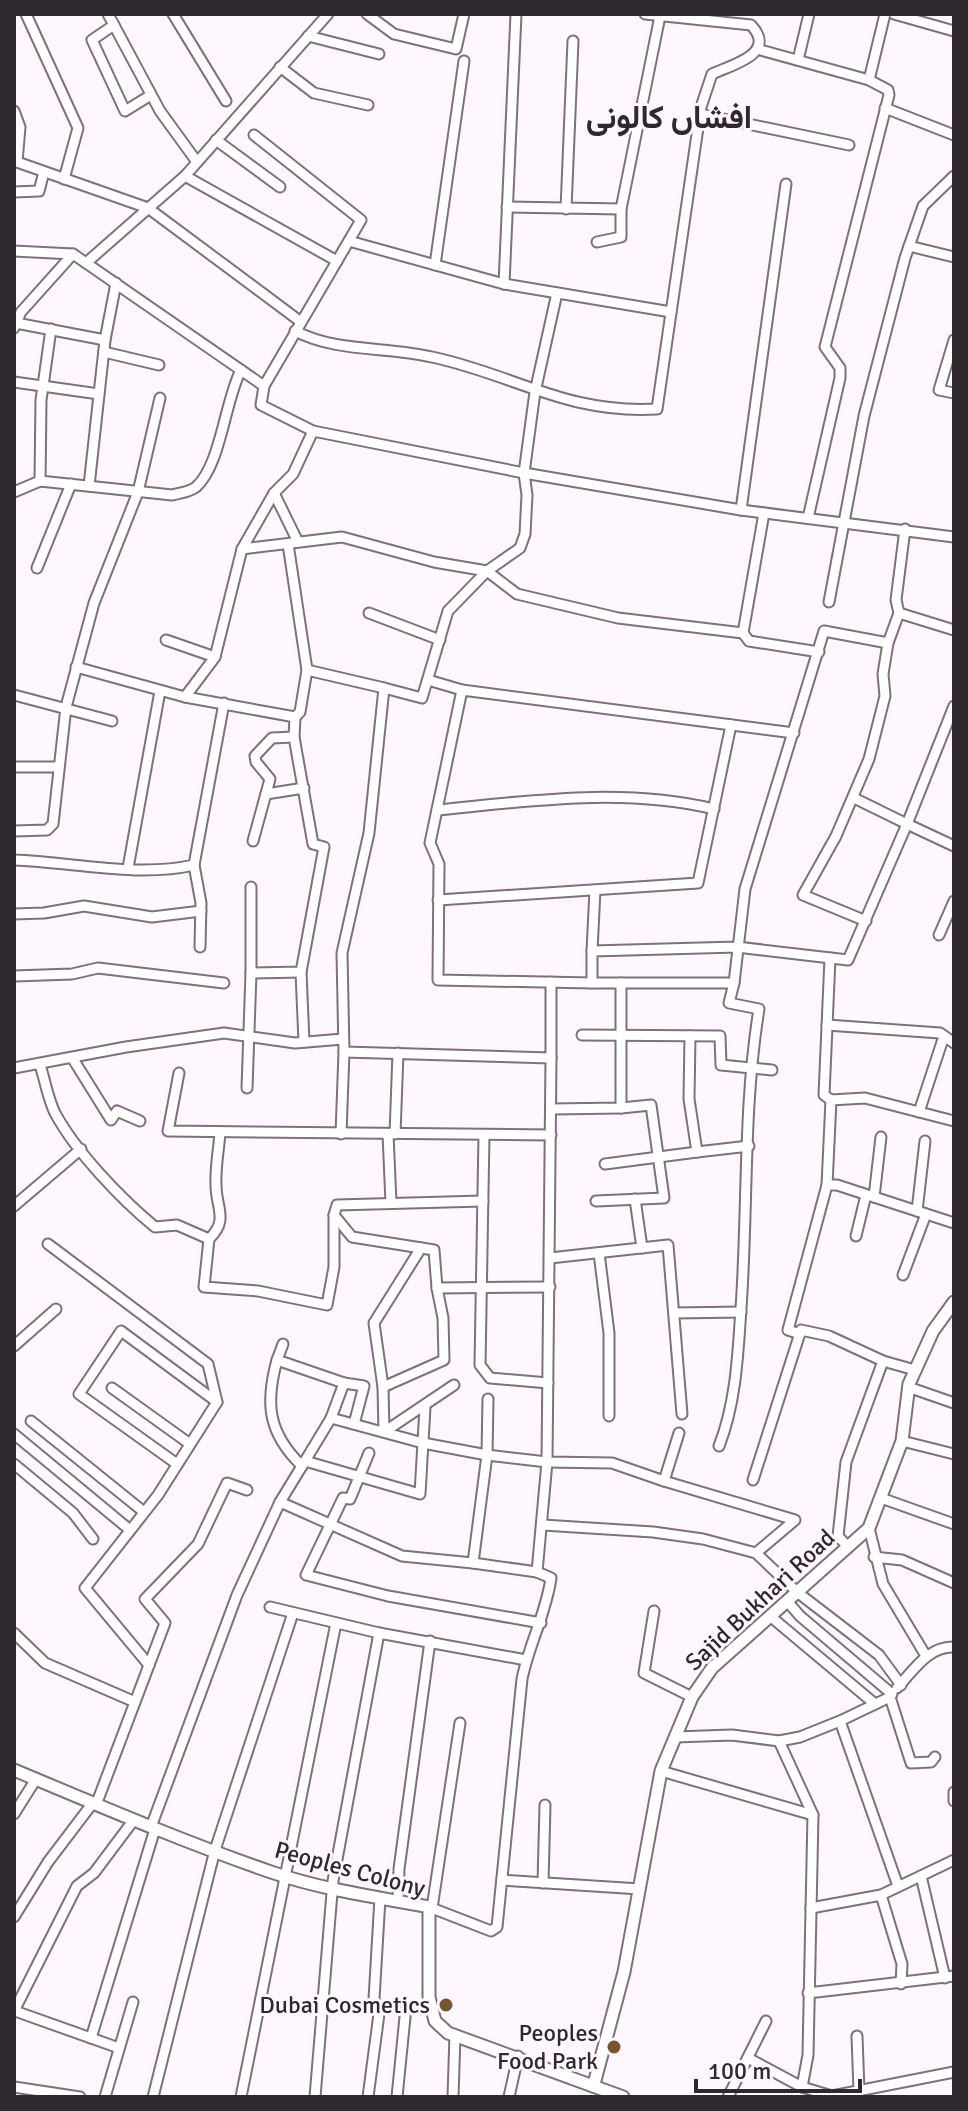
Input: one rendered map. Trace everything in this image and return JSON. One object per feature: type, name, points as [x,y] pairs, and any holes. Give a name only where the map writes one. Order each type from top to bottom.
[{"type":"street","points":[[26,14],[78,128],[64,179]]},
{"type":"street","points":[[108,14],[151,95],[197,162]]},
{"type":"street","points":[[173,14],[226,101]]},
{"type":"street","points":[[86,263],[185,176],[328,14]]},
{"type":"street","points":[[367,14],[394,34],[456,49],[464,14]]},
{"type":"street","points":[[504,284],[516,14]]},
{"type":"street","points":[[14,111],[20,127],[16,145],[17,162],[148,208],[319,343],[396,349],[435,357],[535,392],[599,408],[657,409],[700,114],[712,74],[749,59],[757,49],[758,33],[751,25],[645,14]]},
{"type":"street","points":[[798,60],[809,14]]},
{"type":"street","points":[[869,80],[885,14]]},
{"type":"street","points":[[894,14],[954,31]]},
{"type":"street","points":[[597,242],[621,237],[621,209],[660,16]]},
{"type":"street","points":[[114,25],[92,40],[125,111],[151,95]]},
{"type":"street","points":[[308,36],[379,54]]},
{"type":"street","points":[[566,209],[573,41]]},
{"type":"street","points":[[757,49],[869,80],[888,90],[825,347],[840,368],[840,378],[808,518]]},
{"type":"street","points":[[435,265],[464,61]]},
{"type":"street","points":[[280,67],[314,93],[368,105]]},
{"type":"street","points":[[885,108],[954,135]]},
{"type":"street","points":[[700,114],[849,145]]},
{"type":"street","points":[[254,135],[361,220],[264,386],[261,405],[313,431],[524,473],[741,510],[954,537]]},
{"type":"street","points":[[216,140],[280,187]]},
{"type":"street","points":[[14,192],[39,191],[44,172]]},
{"type":"street","points":[[185,176],[337,261]]},
{"type":"street","points":[[829,602],[864,416],[909,246],[923,206],[954,176]]},
{"type":"street","points":[[741,510],[786,184]]},
{"type":"street","points":[[507,207],[621,209]]},
{"type":"street","points":[[349,241],[504,284],[671,312]]},
{"type":"street","points":[[909,246],[954,257]]},
{"type":"street","points":[[14,251],[73,254],[264,386]]},
{"type":"street","points":[[73,254],[16,319],[105,340]]},
{"type":"street","points":[[89,486],[105,340],[116,283]]},
{"type":"street","points":[[307,670],[422,698],[448,611],[487,571],[520,548],[525,534],[527,495],[524,473],[535,392],[557,293]]},
{"type":"street","points":[[40,481],[43,386],[51,329]]},
{"type":"street","points":[[954,340],[939,390],[954,393]]},
{"type":"street","points":[[104,352],[159,365]]},
{"type":"street","points":[[14,492],[40,481],[172,495],[199,485],[215,452],[241,370]]},
{"type":"street","points":[[14,382],[99,394]]},
{"type":"street","points":[[14,831],[51,828],[66,707],[76,667],[94,603],[138,492],[160,398]]},
{"type":"street","points":[[185,697],[215,657],[242,549],[274,493],[293,474],[313,431]]},
{"type":"street","points":[[37,568],[71,484]]},
{"type":"street","points":[[274,493],[293,543],[307,670],[300,712],[295,717],[294,737],[313,844],[324,847],[301,972],[304,1042]]},
{"type":"street","points":[[743,633],[764,513]]},
{"type":"street","points":[[866,921],[803,895],[854,798],[885,696],[883,674],[888,643],[899,613],[896,600],[905,529]]},
{"type":"street","points":[[242,549],[342,537],[434,562],[487,571],[517,594],[618,618],[743,633],[749,641],[819,652]]},
{"type":"street","points":[[369,613],[440,640]]},
{"type":"street","points":[[899,613],[954,630]]},
{"type":"street","points":[[719,1446],[737,1370],[749,1146],[749,1068],[759,1009],[729,1003],[745,889],[824,631],[888,643]]},
{"type":"street","points":[[166,640],[215,657]]},
{"type":"street","points":[[76,667],[185,697],[295,717]]},
{"type":"street","points":[[428,680],[462,690],[794,733]]},
{"type":"street","points":[[341,1134],[344,1052],[342,953],[369,833],[384,688]]},
{"type":"street","points":[[462,690],[430,843],[439,864],[438,980],[734,983]]},
{"type":"street","points":[[128,868],[160,691]]},
{"type":"street","points":[[14,695],[112,721]]},
{"type":"street","points":[[200,947],[201,911],[194,865],[224,703]]},
{"type":"street","points":[[592,951],[737,947],[848,960],[953,710]]},
{"type":"street","points":[[438,900],[698,883],[731,725]]},
{"type":"street","points":[[253,841],[270,775],[256,762],[255,756],[272,738],[294,737]]},
{"type":"street","points":[[14,767],[58,767]]},
{"type":"street","points":[[266,794],[304,788]]},
{"type":"street","points":[[437,810],[591,796],[660,800],[714,809]]},
{"type":"street","points":[[854,798],[954,846]]},
{"type":"street","points":[[14,860],[162,873],[194,865]]},
{"type":"street","points":[[247,1088],[251,887]]},
{"type":"street","points":[[592,983],[595,890]]},
{"type":"street","points":[[939,935],[954,901]]},
{"type":"street","points":[[14,914],[44,913],[84,906],[152,917],[201,911]]},
{"type":"street","points":[[830,958],[824,1095],[831,1100],[865,1098],[954,1121]]},
{"type":"street","points":[[14,976],[72,974],[98,968],[224,983]]},
{"type":"street","points":[[251,973],[301,972]]},
{"type":"street","points":[[537,1572],[547,1462],[551,982]]},
{"type":"street","points":[[621,983],[621,1108]]},
{"type":"street","points":[[827,1025],[944,1036],[954,1043]]},
{"type":"street","points":[[14,1068],[224,1033],[304,1042],[343,1039]]},
{"type":"street","points":[[582,1035],[720,1036],[721,1065],[772,1070]]},
{"type":"street","points":[[690,1036],[689,1099],[697,1152]]},
{"type":"street","points":[[919,1112],[944,1036]]},
{"type":"street","points":[[344,1052],[551,1058]]},
{"type":"street","points":[[391,1203],[391,1134],[398,1053]]},
{"type":"street","points":[[73,1059],[111,1120],[117,1111],[140,1121]]},
{"type":"street","points":[[40,1065],[55,1112],[81,1149],[133,1209],[155,1227],[177,1225],[209,1239]]},
{"type":"street","points":[[179,1073],[168,1131],[551,1135]]},
{"type":"street","points":[[800,1334],[788,1330],[827,1185],[831,1100]]},
{"type":"street","points":[[552,1109],[651,1105],[664,1198],[596,1201]]},
{"type":"street","points":[[220,1132],[215,1188],[222,1209],[219,1229],[209,1239],[204,1287],[258,1291],[327,1305],[334,1267],[334,1215],[337,1205],[483,1201]]},
{"type":"street","points":[[484,1135],[480,1365],[490,1378],[548,1383]]},
{"type":"street","points":[[856,1236],[870,1196],[881,1137]]},
{"type":"street","points":[[903,1275],[921,1212],[925,1141]]},
{"type":"street","points":[[605,1164],[749,1146]]},
{"type":"street","points":[[14,1206],[81,1149]]},
{"type":"street","points":[[827,1185],[837,1185],[954,1223]]},
{"type":"street","points":[[635,1199],[642,1248]]},
{"type":"street","points":[[334,1215],[352,1237],[434,1250],[443,1318],[444,1360],[383,1387]]},
{"type":"street","points":[[48,1244],[208,1364],[217,1402],[144,1512],[85,1588],[149,1665]]},
{"type":"street","points":[[550,1258],[668,1245],[682,1414]]},
{"type":"street","points":[[384,1432],[383,1387],[374,1323],[421,1248]]},
{"type":"street","points":[[599,1253],[609,1333],[609,1416]]},
{"type":"street","points":[[437,1288],[550,1287]]},
{"type":"street","name":"Sajid Bukhari Road","points":[[594,2084],[624,1972],[661,1771],[692,1697],[712,1668],[869,1528],[902,1441],[908,1387],[933,1331],[954,1302]]},
{"type":"street","points":[[14,1346],[56,1309]]},
{"type":"street","points":[[675,1313],[741,1312]]},
{"type":"street","points":[[753,1480],[801,1330],[829,1336],[883,1361],[915,1370]]},
{"type":"street","points":[[177,1464],[79,1394],[121,1331],[217,1402]]},
{"type":"street","points":[[283,1344],[267,1396],[283,1448],[303,1464],[360,1476],[420,1494],[425,1407]]},
{"type":"street","points":[[277,1360],[344,1383],[364,1386],[354,1424]]},
{"type":"street","points":[[848,1547],[838,1536],[846,1462],[883,1361]]},
{"type":"street","points":[[91,2038],[153,1828],[237,1595],[280,1502],[331,1418],[344,1383]]},
{"type":"street","points":[[384,1432],[454,1385]]},
{"type":"street","points":[[908,1387],[954,1403]]},
{"type":"street","points":[[112,1388],[190,1444]]},
{"type":"street","points":[[473,1563],[487,1455],[488,1399]]},
{"type":"street","points":[[331,1418],[423,1443],[487,1455],[547,1462],[612,1463],[795,1520],[756,1553]]},
{"type":"street","points":[[31,1421],[144,1512]]},
{"type":"street","points":[[664,1481],[679,1433]]},
{"type":"street","points":[[14,1434],[130,1530]]},
{"type":"street","points":[[902,1441],[954,1454]]},
{"type":"street","points":[[369,1453],[350,1499],[343,1498],[306,1575],[388,1596],[541,1623]]},
{"type":"street","points":[[14,1464],[73,1513],[93,1539]]},
{"type":"street","points":[[14,1917],[48,1862],[94,1804],[165,1623],[145,1599],[198,1544],[227,1483],[247,1490]]},
{"type":"street","points":[[881,1498],[954,1524]]},
{"type":"street","points":[[280,1502],[402,1556],[537,1572],[551,1578],[541,1623],[526,1660],[497,1927],[494,1930],[430,1908],[460,1723]]},
{"type":"street","points":[[543,1525],[653,1532],[703,1539],[756,1553],[792,1596],[879,1655],[901,1685]]},
{"type":"street","points":[[869,1528],[883,1584],[926,1656]]},
{"type":"street","points":[[874,1557],[902,1560],[954,1583]]},
{"type":"street","points":[[792,1596],[800,1616],[891,1696],[911,1763],[931,1762],[935,1757]]},
{"type":"street","points":[[270,1607],[379,1633],[526,1660]]},
{"type":"street","points":[[654,1611],[644,1673],[692,1697]]},
{"type":"street","points":[[153,2097],[215,1850],[293,1613]]},
{"type":"street","points":[[770,1616],[875,1704]]},
{"type":"street","points":[[241,2097],[336,1623]]},
{"type":"street","points":[[14,1633],[45,1663],[135,1702]]},
{"type":"street","points":[[315,2097],[334,1889],[379,1633]]},
{"type":"street","points":[[398,1901],[430,1641]]},
{"type":"street","points":[[675,1737],[732,1735],[779,1741],[800,1737],[891,1696],[926,1656],[945,1647],[954,1647]]},
{"type":"street","points":[[840,1721],[898,1886]]},
{"type":"street","points":[[779,1741],[813,1815],[808,2055],[802,2087]]},
{"type":"street","name":"Peoples Colony","points":[[14,1770],[133,1821],[285,1876],[430,1908],[432,2010]]},
{"type":"street","points":[[661,1771],[813,1815]]},
{"type":"street","points":[[14,1814],[36,1779]]},
{"type":"street","points":[[954,1792],[954,1801]]},
{"type":"street","points":[[543,1883],[545,1805]]},
{"type":"street","points":[[119,2048],[15,2011],[77,1886],[94,1873],[133,1821]]},
{"type":"street","points":[[811,1908],[881,1895],[954,1860]]},
{"type":"street","points":[[808,1993],[949,1977],[921,1876]]},
{"type":"street","points":[[502,1880],[640,1889]]},
{"type":"street","points":[[881,1895],[902,1964],[901,1984]]},
{"type":"street","points":[[368,2097],[379,2014],[374,1999],[380,1898]]},
{"type":"street","points":[[105,2097],[133,2002]]},
{"type":"street","points":[[397,2097],[406,2007],[432,2010],[435,2021],[455,2035],[623,2097]]},
{"type":"street","points":[[728,2097],[766,2021]]},
{"type":"street","points":[[453,2097],[455,2035]]},
{"type":"street","points":[[857,2036],[859,2091]]},
{"type":"street","points":[[509,2097],[518,2056]]},
{"type":"street","points":[[748,2058],[802,2087],[832,2096],[954,2072]]},
{"type":"street","points":[[14,2087],[80,2097]]},
{"type":"place","name":"Dubai Cosmetics","points":[[446,2005]]},
{"type":"place","name":"Peoples Food Park","points":[[614,2047]]},
{"type":"district","name":"افشاں کالونی","points":[[669,117]]}]
